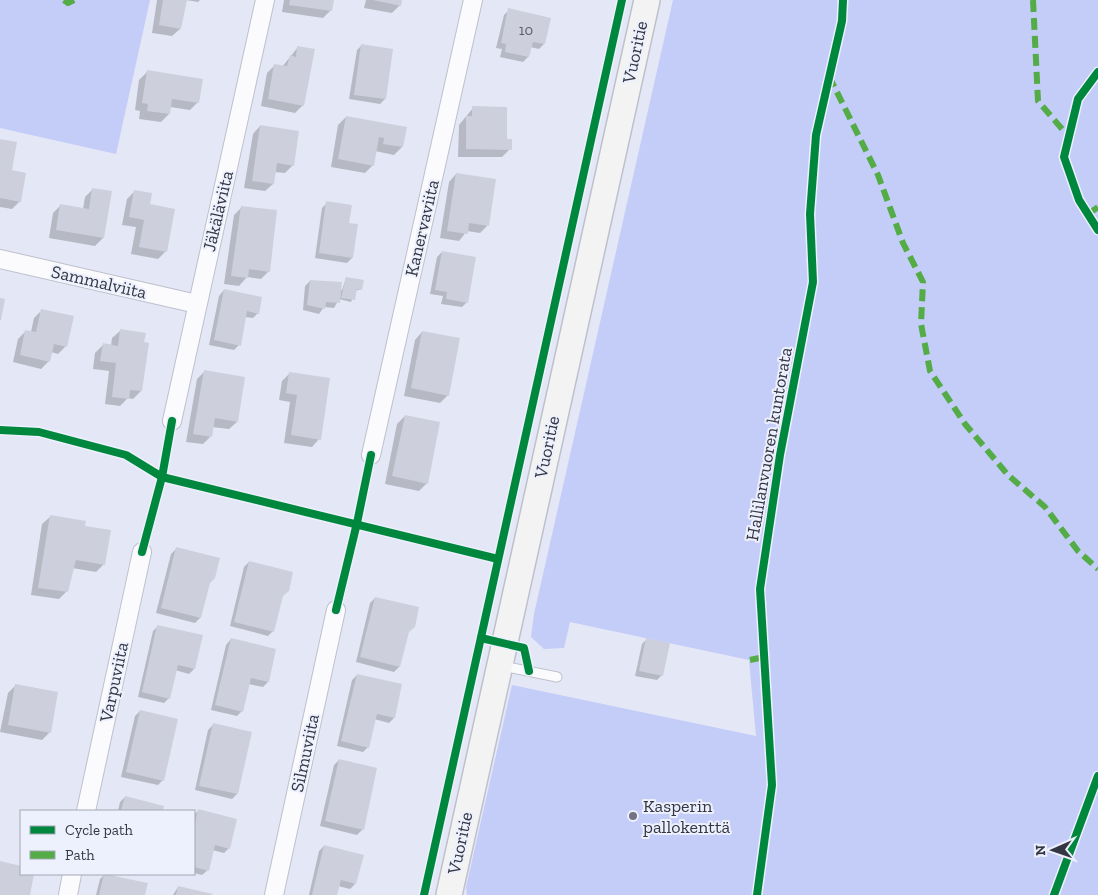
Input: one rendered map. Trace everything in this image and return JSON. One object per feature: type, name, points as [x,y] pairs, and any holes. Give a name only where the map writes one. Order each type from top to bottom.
[{"type":"street","name":"Jäkäläviita","points":[[172,421],[265,0]]},
{"type":"street","name":"Kanervaviita","points":[[371,455],[473,0]]},
{"type":"street","name":"Vuoritie","points":[[448,895],[646,0]]},
{"type":"street","name":"Sammalviita","points":[[0,260],[197,304]]},
{"type":"street","name":"Varpuviita","points":[[86,810],[142,552]]},
{"type":"street","name":"Silmuviita","points":[[274,895],[336,610]]},
{"type":"street","points":[[68,895],[72,875]]},
{"type":"lane","points":[[499,665],[557,678]]},
{"type":"shaded area","points":[[0,0],[150,0],[116,154],[0,128]]},
{"type":"shaded area","points":[[673,0],[1098,0],[1098,895],[467,895],[466,887],[512,685],[756,736],[749,660],[570,622],[564,648],[544,649],[531,637],[534,614]]},
{"type":"building","points":[[163,0],[187,0],[181,29],[159,25]]},
{"type":"building","points":[[290,0],[334,0],[332,11],[289,5]]},
{"type":"building","points":[[373,0],[402,0],[401,6]]},
{"type":"building","points":[[508,8],[551,18],[545,44],[533,42],[529,57],[505,52],[506,44],[501,43]]},
{"type":"building","points":[[361,44],[393,49],[386,99],[354,95]]},
{"type":"building","points":[[297,46],[315,49],[304,106],[268,99],[274,64],[287,66],[290,55],[296,57]]},
{"type":"building","points":[[147,70],[203,79],[199,103],[172,99],[170,114],[147,111],[148,104],[142,103]]},
{"type":"building","points":[[472,106],[507,107],[507,139],[512,139],[512,150],[466,149],[466,116],[472,116]]},
{"type":"building","points":[[346,116],[407,127],[403,147],[383,144],[384,138],[379,137],[374,166],[338,159]]},
{"type":"building","points":[[260,125],[299,131],[294,166],[277,163],[274,184],[252,181]]},
{"type":"building","points":[[0,139],[17,142],[12,170],[26,173],[21,202],[0,198]]},
{"type":"building","points":[[456,173],[496,179],[489,226],[469,223],[468,234],[447,231]]},
{"type":"building","points":[[92,188],[112,191],[104,238],[56,230],[60,204],[89,209]]},
{"type":"building","points":[[134,190],[152,193],[150,204],[175,209],[167,252],[139,247],[144,220],[129,217]]},
{"type":"building","points":[[326,201],[352,205],[349,223],[358,224],[353,258],[319,253]]},
{"type":"building","points":[[241,206],[277,210],[270,272],[249,269],[248,278],[231,276]]},
{"type":"building","points":[[442,251],[476,257],[468,303],[446,299],[447,292],[435,290]]},
{"type":"building","points":[[346,277],[364,280],[362,290],[357,289],[355,300],[341,298]]},
{"type":"building","points":[[310,280],[342,282],[340,303],[326,302],[325,309],[307,305]]},
{"type":"building","points":[[224,289],[262,297],[259,314],[247,311],[241,346],[214,340]]},
{"type":"building","points":[[0,298],[5,299],[1,320],[0,320]]},
{"type":"building","points":[[41,309],[74,316],[67,347],[54,344],[50,362],[20,355],[25,330],[36,332]]},
{"type":"building","points":[[120,329],[146,333],[144,342],[149,343],[142,391],[130,390],[129,399],[112,397],[116,363],[100,361],[103,343],[118,346]]},
{"type":"building","points":[[422,331],[460,338],[449,396],[411,388]]},
{"type":"building","points":[[204,370],[245,377],[238,422],[215,418],[212,437],[193,434]]},
{"type":"building","points":[[289,372],[330,378],[321,440],[291,435],[297,395],[286,393]]},
{"type":"building","points":[[405,415],[440,422],[428,484],[392,476]]},
{"type":"building","points":[[50,515],[86,521],[85,526],[111,530],[105,565],[76,560],[68,592],[38,588]]},
{"type":"building","points":[[176,547],[220,558],[215,578],[210,583],[201,618],[161,608]]},
{"type":"building","points":[[249,561],[293,572],[289,591],[283,596],[274,632],[234,622]]},
{"type":"building","points":[[375,597],[419,607],[415,627],[409,632],[400,667],[360,657]]},
{"type":"building","points":[[157,625],[203,635],[195,669],[178,665],[170,699],[142,692]]},
{"type":"building","points":[[231,638],[276,649],[269,682],[251,678],[243,712],[215,705]]},
{"type":"building","points":[[646,638],[670,643],[663,676],[639,671]]},
{"type":"building","points":[[357,674],[402,684],[395,718],[377,714],[369,748],[341,741]]},
{"type":"building","points":[[15,684],[58,692],[51,733],[8,725]]},
{"type":"building","points":[[140,710],[178,719],[164,781],[126,772]]},
{"type":"building","points":[[213,723],[252,732],[238,794],[199,786]]},
{"type":"building","points":[[339,759],[377,768],[364,830],[325,821]]},
{"type":"building","points":[[125,796],[164,806],[163,810],[121,810]]},
{"type":"building","points":[[198,809],[237,819],[230,849],[215,845],[209,871],[195,867],[195,822]]},
{"type":"building","points":[[324,845],[364,855],[356,884],[341,880],[337,895],[312,895]]},
{"type":"building","points":[[0,861],[20,866],[20,875],[34,875],[30,895],[0,895]]},
{"type":"building","points":[[104,875],[148,883],[145,895],[99,895]]},
{"type":"building","points":[[178,886],[213,894],[176,895]]},
{"type":"marked path","points":[[64,0],[68,3],[74,0]]},
{"type":"marked path","points":[[1033,0],[1038,101],[1069,137]]},
{"type":"marked path","points":[[829,76],[878,175],[903,243],[923,282],[921,324],[930,371],[965,424],[1008,475],[1045,507],[1078,551],[1098,569]]},
{"type":"marked path","points":[[1088,214],[1098,207]]},
{"type":"marked path","points":[[750,660],[764,657]]},
{"type":"cycle path","points":[[424,895],[622,0]]},
{"type":"cycle path","name":"Hallilanvuoren kuntorata","points":[[757,895],[772,785],[760,589],[780,455],[813,282],[810,214],[816,135],[842,21],[843,0]]},
{"type":"cycle path","points":[[1098,72],[1078,99],[1064,157],[1079,200],[1098,230]]},
{"type":"cycle path","points":[[142,552],[162,477],[172,421]]},
{"type":"cycle path","points":[[0,430],[39,432],[126,455],[162,477],[498,559]]},
{"type":"cycle path","points":[[336,610],[371,455]]},
{"type":"cycle path","points":[[481,638],[524,648],[529,671]]},
{"type":"cycle path","points":[[1054,895],[1098,776]]},
{"type":"place","name":"Kasperin pallokenttä","points":[[633,816]]}]
